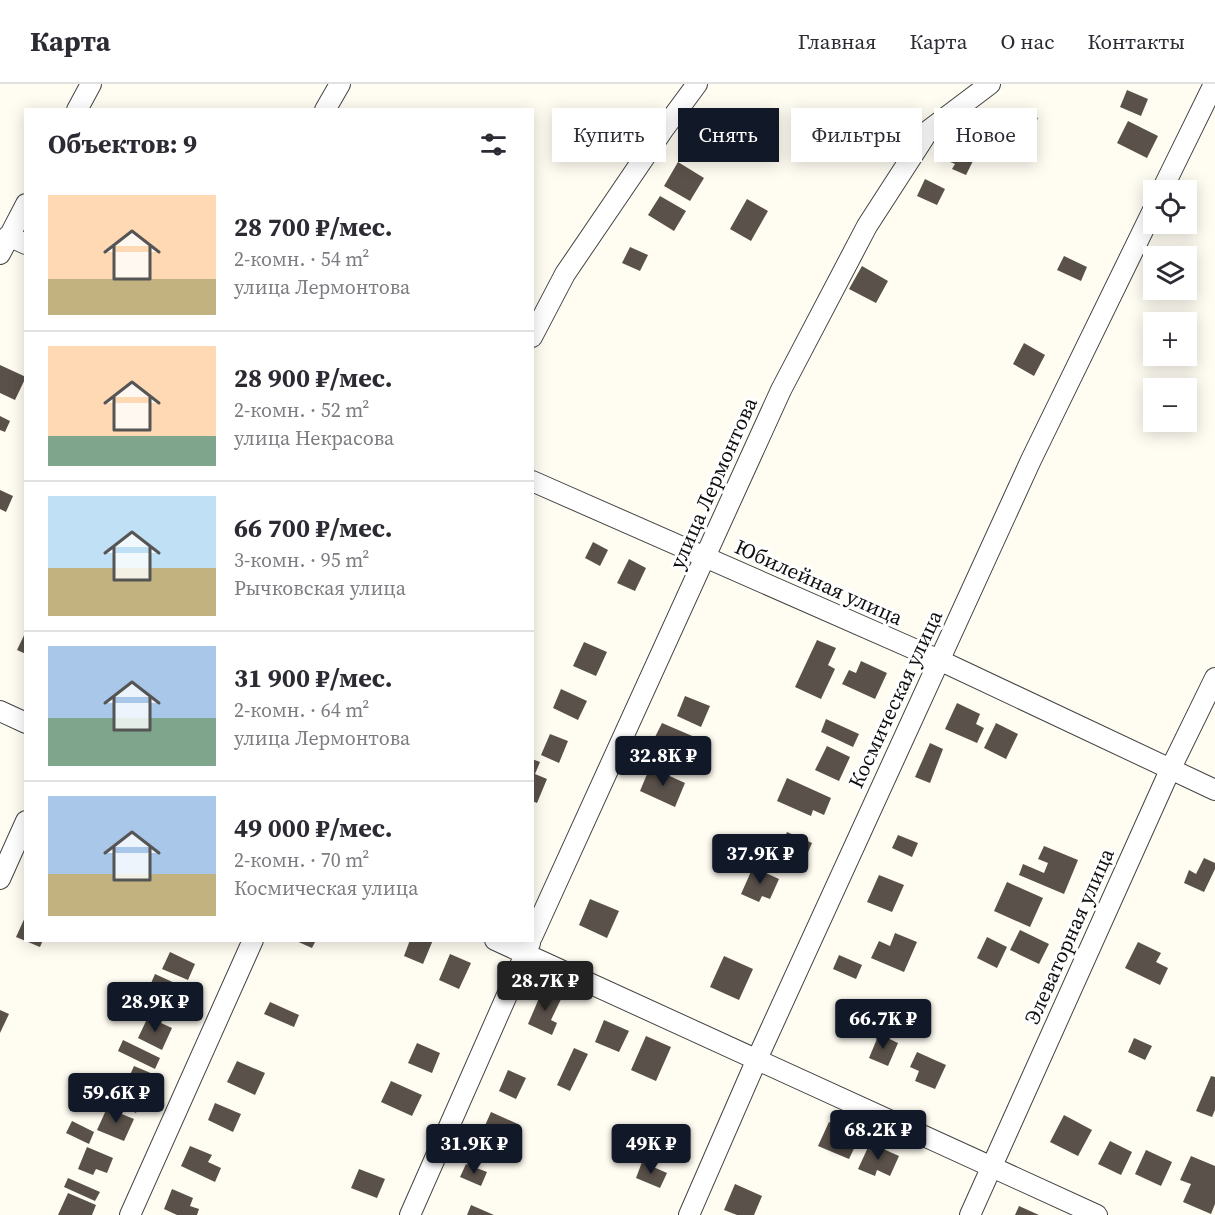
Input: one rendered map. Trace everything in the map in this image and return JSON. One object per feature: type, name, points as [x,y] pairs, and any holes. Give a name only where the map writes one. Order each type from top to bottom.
[{"type":"street","points":[[78,108],[91,84]]},
{"type":"street","points":[[327,108],[340,84]]},
{"type":"street","points":[[534,333],[564,274],[697,84]]},
{"type":"street","name":"улица Лермонтова","points":[[534,933],[781,390],[867,226],[929,130],[990,84]]},
{"type":"street","points":[[1167,180],[1214,84]]},
{"type":"street","points":[[8,239],[24,208]]},
{"type":"street","name":"Космическая улица","points":[[689,1215],[757,1059],[1030,460],[1143,230]]},
{"type":"street","name":"Юбилейная улица","points":[[534,482],[939,660],[1215,790]]},
{"type":"street","name":"Элеваторная улица","points":[[970,1215],[1170,770],[1215,678]]},
{"type":"street","points":[[0,711],[24,722]]},
{"type":"street","points":[[0,879],[24,825]]},
{"type":"street","points":[[130,1215],[252,942]]},
{"type":"street","points":[[512,942],[529,944],[757,1059],[1097,1215]]},
{"type":"street","name":"улица Лермонтова","points":[[410,1215],[529,944]]},
{"type":"building","points":[[1127,90],[1148,99],[1141,116],[1120,107]]},
{"type":"building","points":[[1128,121],[1158,136],[1147,158],[1117,143]]},
{"type":"building","points":[[678,162],[704,178],[690,201],[664,186]]},
{"type":"building","points":[[950,162],[972,162],[966,175],[952,169],[955,164]]},
{"type":"building","points":[[925,179],[945,189],[937,205],[917,196]]},
{"type":"building","points":[[660,196],[686,211],[674,231],[648,215]]},
{"type":"building","points":[[747,199],[768,211],[751,241],[730,229]]},
{"type":"building","points":[[630,247],[648,255],[640,271],[622,263]]},
{"type":"building","points":[[1064,256],[1087,267],[1081,281],[1057,270]]},
{"type":"building","points":[[862,266],[888,281],[876,303],[849,289]]},
{"type":"building","points":[[1024,343],[1045,355],[1034,376],[1013,364]]},
{"type":"building","points":[[0,365],[24,376],[15,400],[0,393]]},
{"type":"building","points":[[0,416],[10,421],[5,432],[0,430]]},
{"type":"building","points":[[0,490],[13,496],[6,512],[0,509]]},
{"type":"building","points":[[593,542],[608,550],[600,566],[585,558]]},
{"type":"building","points":[[629,559],[646,568],[635,591],[617,583]]},
{"type":"building","points":[[24,635],[24,653],[17,650]]},
{"type":"building","points":[[817,640],[836,648],[828,665],[835,669],[821,699],[795,687]]},
{"type":"building","points":[[584,642],[607,652],[596,676],[573,666]]},
{"type":"building","points":[[861,661],[887,673],[875,699],[842,684],[849,670],[856,673]]},
{"type":"building","points":[[561,689],[587,701],[578,720],[553,708]]},
{"type":"building","points":[[685,696],[710,706],[701,727],[677,716]]},
{"type":"building","points":[[957,703],[980,714],[976,724],[984,728],[977,743],[945,729]]},
{"type":"building","points":[[826,719],[859,734],[853,747],[821,732]]},
{"type":"building","points":[[662,723],[711,744],[701,767],[674,755],[678,747],[655,737]]},
{"type":"building","points":[[996,723],[1018,734],[1006,759],[984,748]]},
{"type":"building","points":[[550,734],[568,741],[559,763],[541,755]]},
{"type":"building","points":[[930,743],[943,749],[930,783],[915,777]]},
{"type":"building","points":[[827,746],[850,757],[839,781],[815,770]]},
{"type":"building","points":[[534,760],[540,762],[535,774],[547,779],[537,803],[534,802]]},
{"type":"building","points":[[650,767],[685,783],[675,807],[640,791]]},
{"type":"building","points":[[787,778],[831,798],[824,815],[813,810],[811,816],[777,801]]},
{"type":"building","points":[[787,832],[812,843],[803,864],[778,853]]},
{"type":"building","points":[[898,835],[918,843],[912,857],[892,848]]},
{"type":"building","points":[[1044,846],[1078,860],[1064,894],[1019,875],[1023,864],[1044,873],[1048,863],[1038,859]]},
{"type":"building","points":[[1204,858],[1215,863],[1215,869],[1204,892],[1184,883],[1189,870],[1196,874]]},
{"type":"building","points":[[753,867],[779,879],[770,899],[762,896],[759,902],[741,894]]},
{"type":"building","points":[[879,875],[904,885],[892,912],[867,902]]},
{"type":"building","points":[[1007,882],[1043,898],[1030,927],[994,911]]},
{"type":"building","points":[[590,899],[619,911],[607,938],[579,925]]},
{"type":"building","points":[[24,919],[24,940],[16,937]]},
{"type":"building","points":[[1020,930],[1049,944],[1039,964],[1010,950]]},
{"type":"building","points":[[895,933],[917,942],[904,972],[871,958],[879,941],[890,946]]},
{"type":"building","points":[[987,937],[1007,947],[997,968],[977,958]]},
{"type":"building","points":[[28,942],[42,942],[40,947]]},
{"type":"building","points":[[298,942],[315,942],[312,948]]},
{"type":"building","points":[[409,942],[432,942],[423,964],[404,956]]},
{"type":"building","points":[[1138,942],[1161,953],[1156,962],[1168,968],[1160,985],[1125,968]]},
{"type":"building","points":[[170,952],[195,964],[188,980],[162,969]]},
{"type":"building","points":[[450,954],[471,963],[459,989],[439,980]]},
{"type":"building","points":[[839,955],[862,965],[856,979],[833,969]]},
{"type":"building","points":[[724,956],[753,969],[739,1000],[710,987]]},
{"type":"building","points":[[155,974],[190,990],[179,1013],[145,997]]},
{"type":"building","points":[[117,989],[154,1006],[149,1016],[113,998]]},
{"type":"building","points":[[543,989],[562,997],[551,1020],[557,1023],[552,1035],[528,1024]]},
{"type":"building","points":[[270,1002],[299,1015],[294,1027],[264,1014]]},
{"type":"building","points":[[0,1010],[9,1014],[0,1033]]},
{"type":"building","points":[[148,1017],[172,1028],[162,1050],[138,1038]]},
{"type":"building","points":[[604,1020],[629,1031],[619,1052],[595,1042]]},
{"type":"building","points":[[879,1034],[898,1043],[888,1066],[869,1058]]},
{"type":"building","points":[[646,1036],[671,1047],[656,1081],[631,1070]]},
{"type":"building","points":[[1134,1038],[1152,1046],[1145,1060],[1128,1052]]},
{"type":"building","points":[[123,1040],[160,1058],[155,1069],[118,1051]]},
{"type":"building","points":[[417,1043],[440,1053],[432,1073],[408,1063]]},
{"type":"building","points":[[574,1048],[588,1054],[570,1091],[557,1085]]},
{"type":"building","points":[[917,1052],[946,1065],[935,1089],[915,1081],[919,1071],[910,1067]]},
{"type":"building","points":[[237,1061],[265,1073],[255,1095],[227,1082]]},
{"type":"building","points":[[134,1066],[153,1074],[144,1095],[125,1086]]},
{"type":"building","points":[[508,1070],[526,1078],[516,1099],[499,1091]]},
{"type":"building","points":[[1211,1076],[1215,1077],[1215,1110],[1212,1117],[1196,1111]]},
{"type":"building","points":[[391,1081],[422,1095],[412,1116],[381,1102]]},
{"type":"building","points":[[105,1086],[141,1102],[136,1113],[100,1097]]},
{"type":"building","points":[[215,1103],[241,1114],[233,1132],[208,1120]]},
{"type":"building","points":[[107,1108],[134,1119],[124,1141],[97,1130]]},
{"type":"building","points":[[491,1112],[520,1125],[512,1143],[483,1130]]},
{"type":"building","points":[[1064,1115],[1092,1130],[1078,1156],[1050,1142]]},
{"type":"building","points":[[72,1121],[94,1132],[89,1144],[66,1133]]},
{"type":"building","points":[[829,1122],[860,1136],[849,1159],[818,1146]]},
{"type":"building","points":[[1110,1141],[1132,1152],[1121,1175],[1098,1164]]},
{"type":"building","points":[[870,1143],[899,1156],[890,1176],[877,1170],[875,1176],[858,1169]]},
{"type":"building","points":[[190,1146],[212,1155],[208,1162],[221,1168],[215,1182],[181,1166]]},
{"type":"building","points":[[87,1147],[113,1158],[107,1173],[96,1169],[93,1175],[78,1169]]},
{"type":"building","points":[[1146,1150],[1172,1162],[1161,1186],[1135,1174]]},
{"type":"building","points":[[1191,1156],[1215,1166],[1215,1204],[1211,1214],[1183,1202],[1191,1184],[1180,1180]]},
{"type":"building","points":[[642,1162],[667,1173],[660,1188],[636,1178]]},
{"type":"building","points":[[466,1164],[487,1172],[481,1186],[460,1177]]},
{"type":"building","points":[[359,1169],[385,1179],[377,1198],[351,1188]]},
{"type":"building","points":[[68,1178],[100,1192],[95,1201],[64,1187]]},
{"type":"building","points":[[735,1184],[762,1196],[754,1215],[737,1215],[724,1210]]},
{"type":"building","points":[[172,1189],[193,1198],[190,1206],[199,1209],[197,1215],[177,1215],[164,1209]]},
{"type":"building","points":[[68,1193],[96,1205],[92,1215],[58,1215]]},
{"type":"building","points":[[471,1205],[494,1215],[467,1215]]},
{"type":"building","points":[[1019,1206],[1039,1215],[1015,1215]]}]
